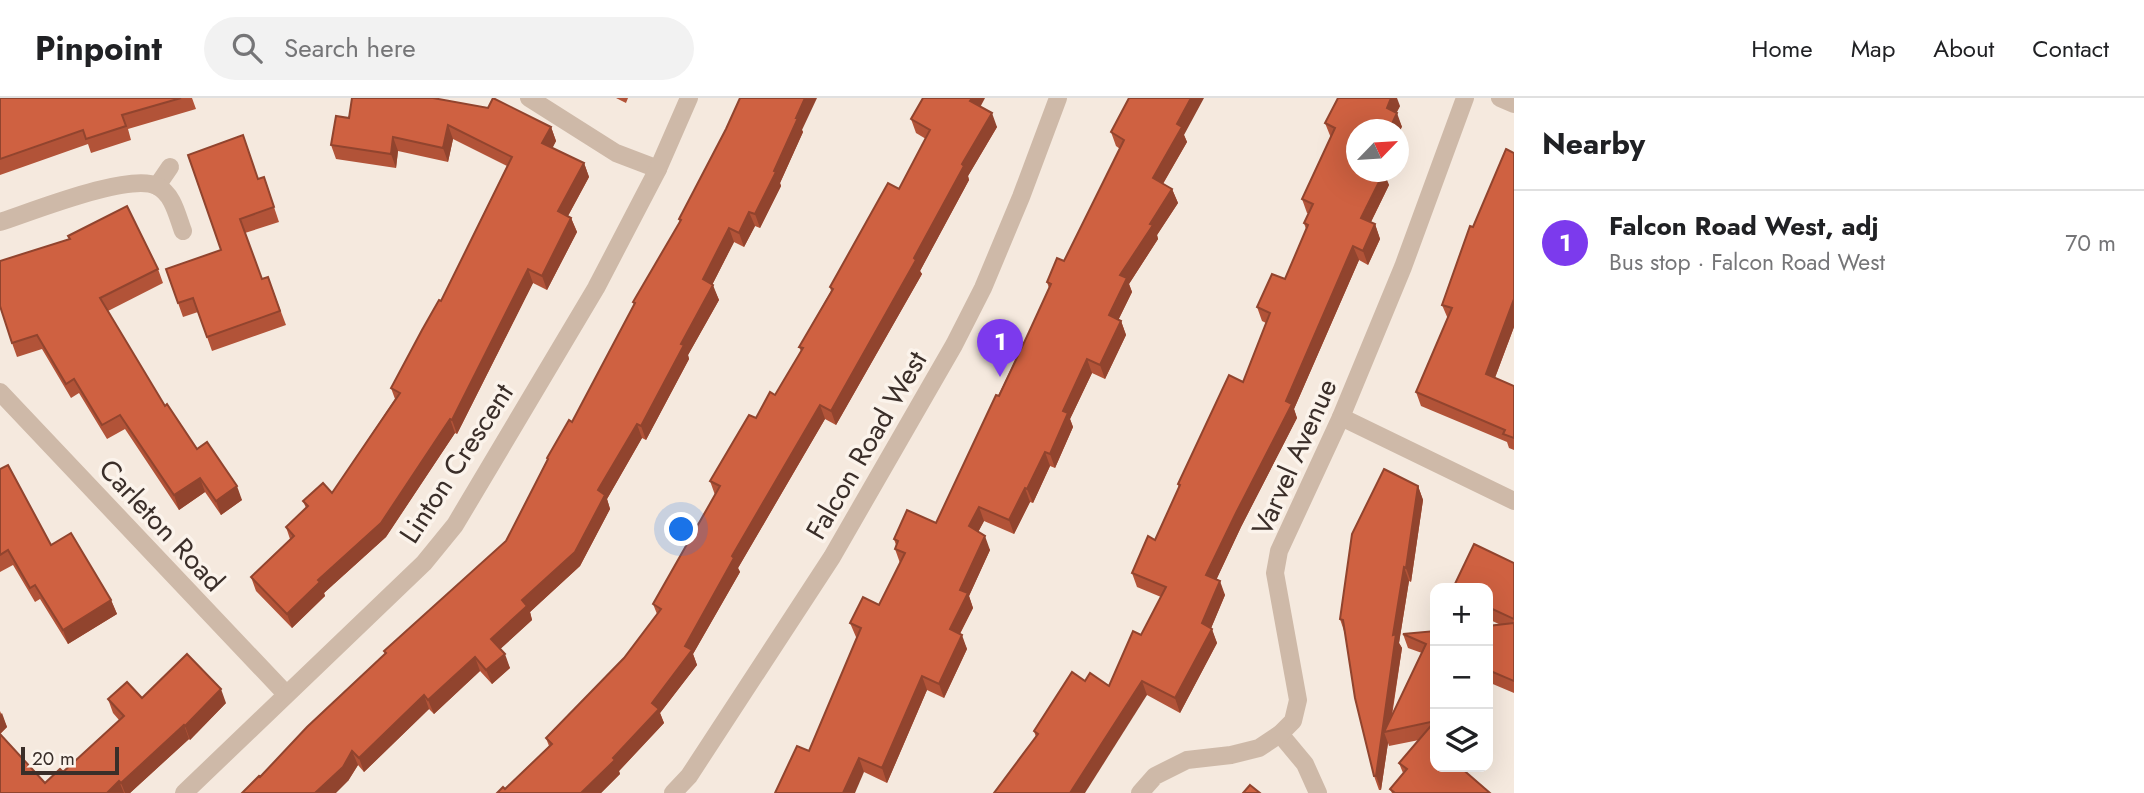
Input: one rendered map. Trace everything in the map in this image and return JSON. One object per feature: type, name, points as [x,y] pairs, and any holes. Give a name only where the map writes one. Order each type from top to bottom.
[{"type":"street","points":[[529,98],[616,153],[658,169]]},
{"type":"street","name":"Linton Crescent","points":[[184,793],[424,563],[454,525],[596,288],[658,169],[690,98]]},
{"type":"street","name":"Falcon Road West","points":[[673,793],[689,776],[832,556],[954,345],[988,276],[1058,98]]},
{"type":"street","name":"Varvel Avenue","points":[[1280,734],[1293,721],[1298,700],[1275,573],[1279,551],[1341,417],[1403,267],[1465,98]]},
{"type":"street","points":[[1500,98],[1514,104]]},
{"type":"street","points":[[157,186],[170,167]]},
{"type":"street","points":[[0,222],[116,185],[145,182],[157,186],[169,195],[183,232]]},
{"type":"street","name":"Carleton Road","points":[[0,393],[286,694]]},
{"type":"street","points":[[1341,417],[1514,501]]},
{"type":"street","points":[[1140,793],[1155,776],[1187,760],[1259,748],[1280,734],[1305,764],[1318,793]]},
{"type":"building","points":[[0,98],[181,98],[122,115],[126,126],[86,139],[83,130],[0,159]]},
{"type":"building","points":[[352,98],[433,98],[488,108],[493,98],[551,127],[542,143],[584,163],[558,211],[571,218],[542,276],[528,269],[452,420],[450,419],[381,523],[318,580],[320,582],[287,614],[251,577],[294,536],[286,527],[308,506],[303,501],[323,483],[332,493],[400,393],[391,388],[439,300],[441,301],[512,157],[448,125],[443,148],[393,137],[391,154],[331,145],[336,116],[349,118]]},
{"type":"building","points":[[740,98],[805,98],[774,171],[776,172],[755,214],[749,212],[739,233],[729,228],[703,279],[713,285],[641,426],[637,424],[598,490],[605,495],[575,552],[522,600],[527,606],[491,639],[505,654],[486,670],[475,657],[428,700],[424,695],[359,758],[352,751],[343,767],[315,793],[242,793],[386,653],[384,651],[506,541],[547,458],[569,420],[572,422],[635,303],[633,302],[681,220],[679,219]]},
{"type":"building","points":[[923,98],[972,98],[970,101],[992,113],[962,164],[964,166],[914,258],[916,260],[831,411],[820,405],[732,556],[734,558],[685,646],[692,650],[652,703],[659,709],[613,758],[615,760],[581,793],[497,793],[503,787],[505,789],[552,744],[546,738],[624,658],[661,609],[653,604],[720,486],[710,481],[749,415],[756,418],[770,392],[775,395],[803,348],[799,347],[833,289],[830,287],[888,183],[899,189],[930,130],[911,119]]},
{"type":"building","points":[[1129,98],[1191,98],[1177,124],[1182,127],[1153,178],[1172,189],[1150,224],[1153,225],[1120,275],[1127,278],[1109,315],[1121,321],[1100,365],[1087,359],[1063,411],[1068,413],[1050,454],[1045,452],[1009,520],[979,507],[969,526],[985,536],[960,590],[968,593],[950,629],[962,635],[939,684],[922,676],[882,768],[859,758],[843,793],[775,793],[797,746],[809,751],[861,628],[850,623],[863,597],[879,605],[905,553],[895,549],[898,541],[894,539],[907,510],[936,523],[1051,284],[1047,282],[1057,258],[1064,261],[1124,140],[1111,132]]},
{"type":"building","points":[[1338,98],[1391,98],[1387,108],[1397,113],[1394,119],[1346,119],[1346,182],[1379,182],[1361,218],[1375,224],[1363,251],[1353,246],[1286,401],[1292,404],[1206,575],[1220,581],[1202,623],[1212,629],[1175,698],[1142,681],[1070,793],[994,793],[1038,734],[1034,731],[1072,672],[1085,681],[1090,673],[1109,686],[1133,631],[1141,635],[1166,587],[1132,573],[1148,536],[1155,540],[1229,375],[1243,382],[1270,313],[1257,307],[1272,274],[1285,279],[1308,225],[1304,223],[1313,204],[1302,199],[1335,128],[1325,123]]},
{"type":"building","points":[[243,135],[258,179],[264,177],[274,207],[240,219],[262,279],[268,277],[280,311],[207,337],[193,298],[178,303],[166,269],[221,250],[188,155]]},
{"type":"building","points":[[1506,149],[1514,153],[1514,299],[1486,374],[1514,386],[1514,438],[1503,434],[1505,430],[1416,392],[1452,308],[1442,305],[1470,226],[1473,227]]},
{"type":"building","points":[[127,206],[158,269],[100,298],[165,406],[167,404],[197,449],[207,442],[237,486],[216,501],[200,478],[174,495],[120,415],[102,425],[74,379],[66,384],[37,335],[12,343],[0,306],[0,261],[70,239],[68,236]]},
{"type":"building","points":[[8,465],[51,545],[71,533],[111,600],[63,630],[35,585],[30,588],[8,550],[0,555],[0,469]]},
{"type":"building","points":[[1384,469],[1418,486],[1393,635],[1396,634],[1374,776],[1355,698],[1343,620],[1340,619],[1352,534]]},
{"type":"building","points":[[1474,544],[1514,563],[1514,619],[1493,609],[1493,583],[1455,583]]},
{"type":"building","points":[[1514,623],[1514,681],[1493,672],[1493,625]]},
{"type":"building","points":[[1430,631],[1430,722],[1384,732],[1426,644],[1403,634]]},
{"type":"building","points":[[187,654],[221,689],[185,726],[121,783],[119,781],[107,793],[0,793],[0,734],[45,783],[60,769],[63,772],[124,716],[108,699],[127,682],[142,698]]},
{"type":"building","points":[[1430,727],[1430,772],[1466,772],[1490,793],[1395,793],[1390,789],[1407,769],[1399,763]]},
{"type":"building","points":[[1250,785],[1260,793],[1243,793]]},
{"type":"place","name":"Falcon Road West, adj","points":[[1000,377]]}]
